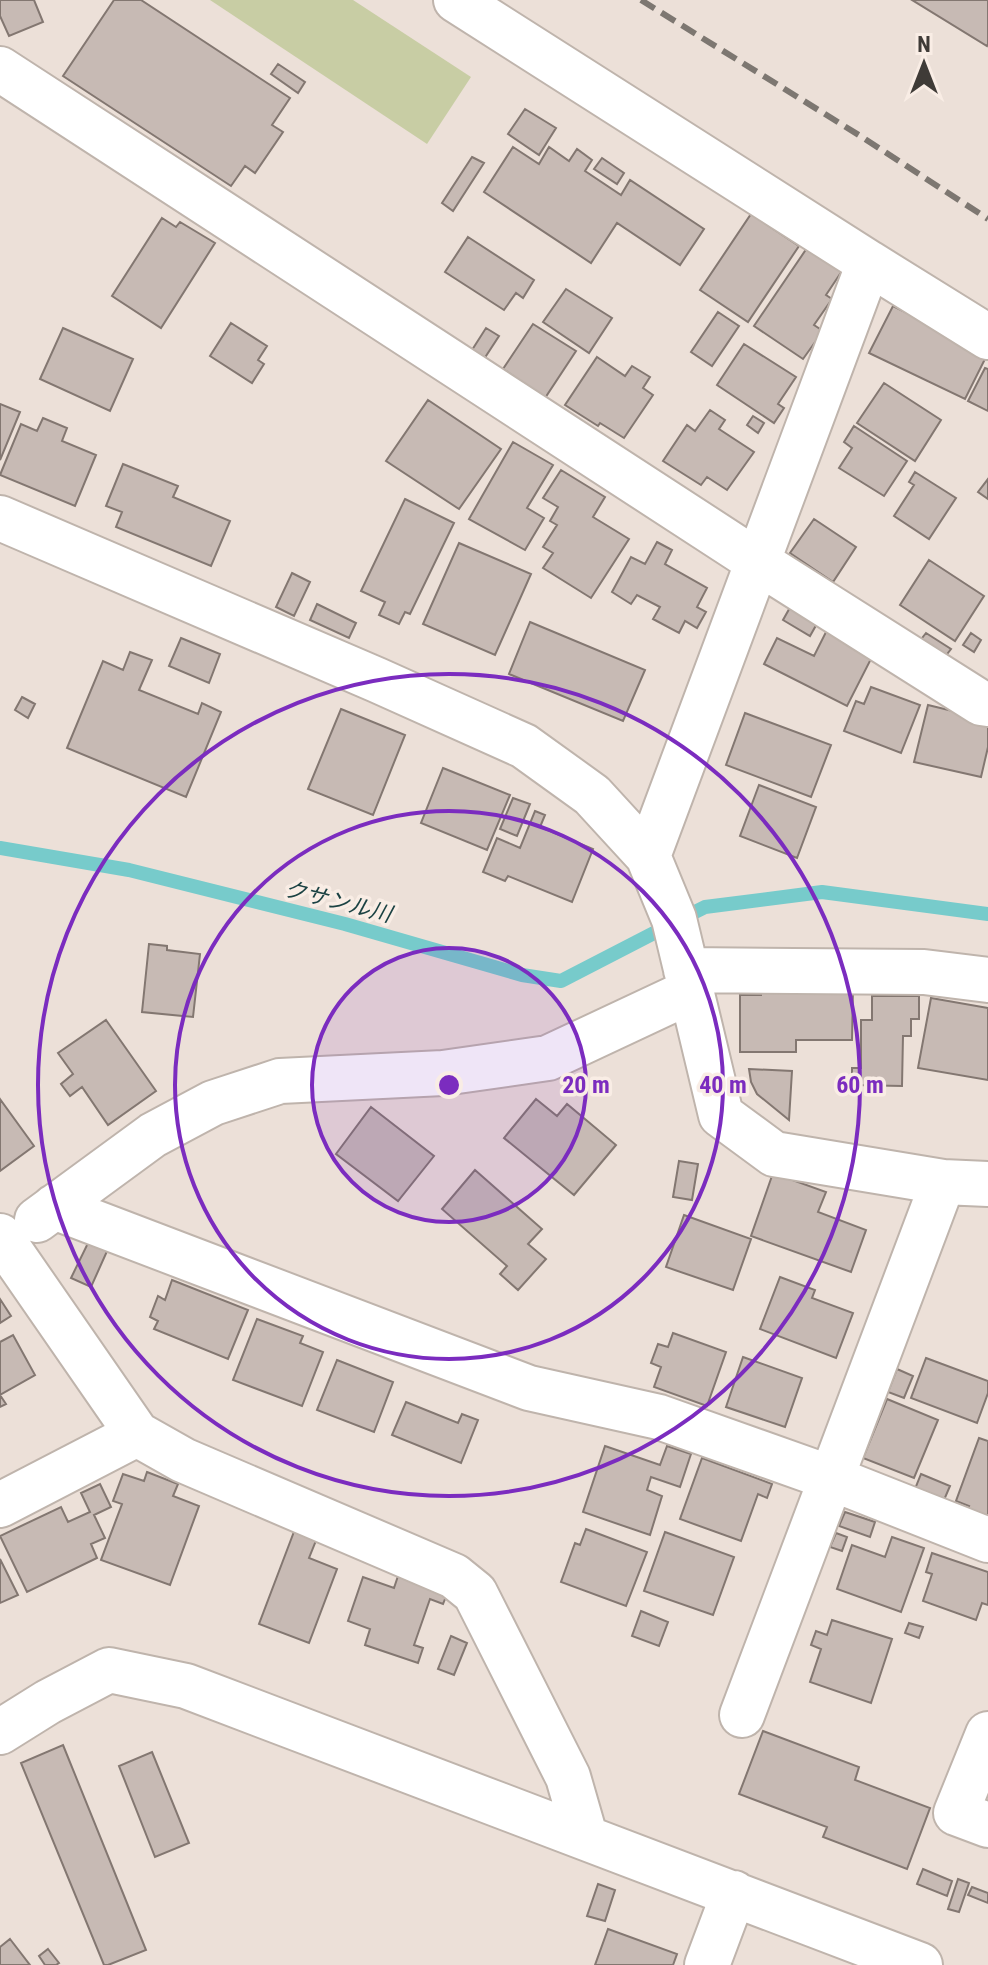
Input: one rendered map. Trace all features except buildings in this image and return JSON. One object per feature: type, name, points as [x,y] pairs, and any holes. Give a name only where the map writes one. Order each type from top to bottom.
[{"type":"street","points":[[456,0],[988,337]]},
{"type":"street","points":[[0,69],[758,562],[981,703],[988,704]]},
{"type":"street","points":[[648,856],[869,263]]},
{"type":"street","points":[[0,518],[524,746],[592,795],[648,856],[674,919],[721,1115],[774,1154],[943,1182],[988,1184]]},
{"type":"street","points":[[585,1836],[568,1777],[475,1593],[454,1576],[183,1460],[137,1434],[2,1243],[153,1135],[213,1103],[280,1081],[443,1073],[548,1058],[689,980],[924,972],[988,980]]},
{"type":"street","points":[[742,1715],[943,1182]]},
{"type":"street","points":[[54,1207],[529,1388],[659,1417],[831,1478],[988,1540]]},
{"type":"street","points":[[0,1505],[137,1434]]},
{"type":"street","points":[[0,1732],[109,1670],[186,1686],[920,1965]]},
{"type":"street","points":[[988,1734],[956,1813],[988,1825]]},
{"type":"street","points":[[707,1965],[734,1893]]},
{"type":"green space","points":[[210,0],[353,0],[471,77],[427,144]]},
{"type":"waterway","name":"クサンル川","points":[[0,848],[129,870],[345,924],[522,975],[561,981],[654,933]]},
{"type":"waterway","name":"クサンル川","points":[[695,912],[705,907],[822,892],[988,914]]},
{"type":"railway","points":[[641,0],[988,219]]}]
